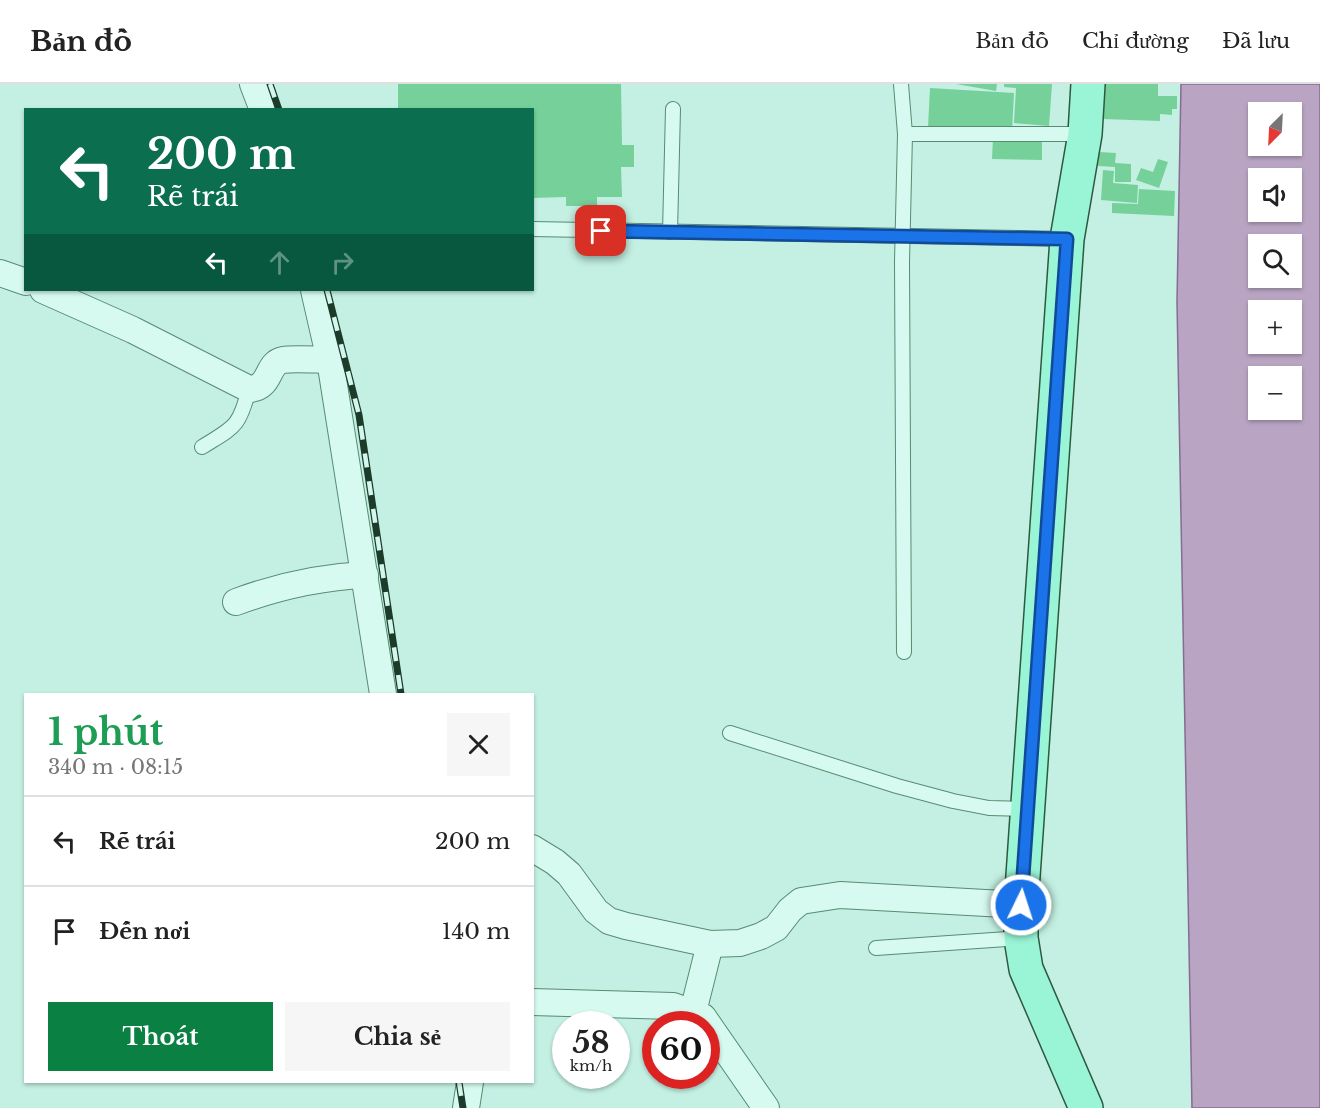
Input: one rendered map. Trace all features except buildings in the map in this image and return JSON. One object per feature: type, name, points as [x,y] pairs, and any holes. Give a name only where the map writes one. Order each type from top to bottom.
[{"type":"main road","points":[[1086,1108],[1026,969],[1021,938],[1021,905],[1067,239],[1085,134],[1088,84]]},
{"type":"street","points":[[254,84],[262,108]]},
{"type":"street","points":[[0,273],[24,281]]},
{"type":"street","points":[[45,291],[133,330],[249,389],[257,389],[261,386],[275,364],[282,360],[330,360]]},
{"type":"street","points":[[314,291],[330,360],[383,693]]},
{"type":"street","points":[[236,602],[261,592],[330,576],[365,575]]},
{"type":"street","points":[[534,849],[555,862],[568,874],[596,911],[609,921],[711,944],[740,943],[761,936],[776,928],[790,910],[801,901],[840,895],[1021,905]]},
{"type":"street","points":[[693,1011],[711,944]]},
{"type":"street","points":[[534,1002],[673,1006],[690,1011]]},
{"type":"street","points":[[720,1042],[766,1108]]},
{"type":"street","points":[[466,1108],[470,1083]]},
{"type":"lane","points":[[901,84],[905,134],[904,652]]},
{"type":"lane","points":[[670,232],[673,109]]},
{"type":"lane","points":[[905,134],[1085,134]]},
{"type":"lane","points":[[534,229],[1067,239]]},
{"type":"lane","points":[[202,447],[238,422],[249,389]]},
{"type":"lane","points":[[730,733],[942,798],[989,808],[1027,809]]},
{"type":"lane","points":[[876,948],[1021,938]]},
{"type":"shaded area","points":[[1181,84],[1320,84],[1320,1108],[1192,1108],[1177,302]]},
{"type":"railway","points":[[270,84],[278,108]]},
{"type":"railway","points":[[327,291],[359,415],[401,693]]},
{"type":"railway","points":[[459,1083],[463,1108]]},
{"type":"route","points":[[601,231],[1067,239],[1021,905]]}]
